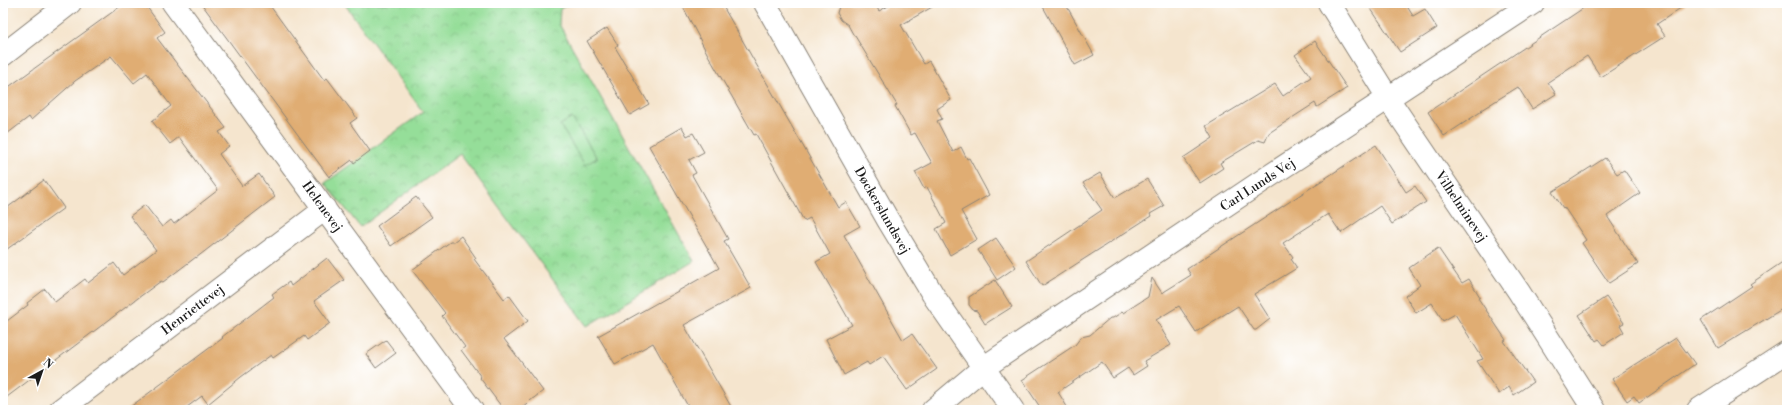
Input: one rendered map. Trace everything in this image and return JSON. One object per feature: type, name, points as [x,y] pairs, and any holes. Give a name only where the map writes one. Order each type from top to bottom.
[{"type":"street","points":[[3,55],[70,3]]},
{"type":"street","name":"Helenevej","points":[[173,3],[472,410]]},
{"type":"street","name":"Døckerslundsvej","points":[[765,3],[884,214],[935,298],[1012,410]]},
{"type":"street","name":"Vilhelminevej","points":[[1329,3],[1389,98],[1515,285],[1594,410]]},
{"type":"street","name":"Carl Lunds Vej","points":[[933,410],[983,368],[1268,177],[1533,3]]},
{"type":"street","name":"Henriettevej","points":[[60,410],[325,209]]},
{"type":"street","points":[[1698,410],[1787,352]]},
{"type":"green space","points":[[344,3],[571,3],[560,9],[559,24],[694,261],[587,326],[460,154],[360,227],[325,183],[423,112]]},
{"type":"green space","points":[[572,118],[597,158],[585,165],[560,125]]},
{"type":"building","points":[[125,3],[144,3],[165,32],[157,38],[226,128],[219,132],[229,146],[219,154],[242,186],[259,174],[275,197],[196,258],[163,282],[161,281],[3,400],[3,324],[28,305],[27,303],[45,289],[55,302],[85,279],[88,283],[114,263],[123,275],[156,250],[130,216],[145,205],[162,227],[171,220],[174,224],[218,190],[179,137],[170,144],[152,121],[171,106],[147,73],[134,83],[111,56],[75,81],[31,120],[29,117],[3,137],[3,91]]},
{"type":"building","points":[[201,3],[268,3],[324,80],[327,78],[357,118],[350,123],[370,151],[354,163],[352,160],[329,177]]},
{"type":"building","points":[[681,3],[721,3],[838,207],[846,202],[860,226],[844,235],[903,340],[912,334],[937,369],[907,390],[883,356],[869,365],[867,362],[844,375],[826,339],[852,325],[816,262],[830,254],[810,218],[804,221],[756,134],[754,135],[708,55]]},
{"type":"building","points":[[840,3],[874,3],[879,11],[894,3],[939,3],[901,25],[924,64],[929,61],[951,100],[937,109],[942,119],[937,121],[953,152],[961,147],[967,159],[969,158],[989,195],[961,211],[977,239],[950,255],[936,229],[946,223],[927,187],[924,189],[915,172],[932,163],[915,133],[911,135],[895,106],[897,105],[848,25],[841,20],[837,13]]},
{"type":"building","points":[[1041,3],[1065,3],[1094,55],[1075,65]]},
{"type":"building","points":[[1367,3],[1405,3],[1413,16],[1425,9],[1437,28],[1400,52]]},
{"type":"building","points":[[1591,3],[1688,3],[1657,24],[1665,36],[1601,77],[1587,56],[1548,82],[1556,94],[1532,109],[1518,87],[1481,110],[1482,111],[1444,136],[1428,112]]},
{"type":"building","points":[[607,28],[618,45],[615,47],[649,104],[630,115],[587,41]]},
{"type":"building","points":[[1315,41],[1347,88],[1317,107],[1315,103],[1281,125],[1269,133],[1265,142],[1258,140],[1220,163],[1223,168],[1200,183],[1183,158],[1213,138],[1206,126],[1275,84],[1283,96],[1311,77],[1295,55]]},
{"type":"building","points":[[682,127],[687,136],[693,133],[704,152],[689,160],[696,173],[692,175],[728,239],[724,241],[751,288],[684,325],[733,410],[690,410],[653,343],[615,364],[598,336],[719,268],[649,146]]},
{"type":"building","points":[[1376,145],[1406,192],[1415,186],[1426,202],[1392,224],[1380,206],[1341,233],[1328,214],[1283,243],[1293,257],[1291,259],[1297,268],[1254,294],[1270,319],[1256,330],[1254,330],[1238,306],[1196,332],[1179,306],[1156,320],[1171,345],[1144,361],[1147,366],[1133,375],[1128,368],[1113,378],[1102,362],[1058,392],[1069,410],[1042,410],[1022,380],[1075,345],[1081,337],[1090,335],[1110,318],[1113,318],[1122,312],[1123,313],[1148,297],[1152,278],[1162,293],[1191,275],[1187,269]]},
{"type":"building","points":[[1605,158],[1617,174],[1624,170],[1640,193],[1607,216],[1638,264],[1609,283],[1582,243],[1586,240],[1552,192]]},
{"type":"building","points":[[1100,173],[1115,198],[1147,179],[1164,206],[1150,214],[1151,216],[1042,286],[1026,261],[1102,210],[1083,183]]},
{"type":"building","points":[[44,180],[64,208],[3,252],[3,211]]},
{"type":"building","points":[[416,197],[432,217],[391,246],[377,226]]},
{"type":"building","points":[[461,236],[476,258],[474,259],[504,299],[509,295],[528,321],[504,339],[543,391],[518,410],[504,410],[461,350],[465,347],[442,316],[445,313],[412,270],[450,242],[453,242]]},
{"type":"building","points":[[996,238],[1016,267],[997,280],[978,250]]},
{"type":"building","points":[[1438,248],[1462,283],[1469,279],[1480,297],[1478,298],[1506,340],[1504,341],[1533,382],[1514,395],[1509,387],[1499,394],[1477,361],[1483,359],[1455,314],[1443,321],[1432,303],[1416,313],[1405,296],[1420,285],[1409,268]]},
{"type":"building","points":[[327,258],[344,280],[314,301],[330,323],[307,340],[304,336],[273,358],[271,355],[208,404],[202,396],[183,410],[126,410],[223,338],[222,337],[274,297],[272,294],[289,282],[291,286]]},
{"type":"building","points":[[1787,259],[1787,306],[1718,348],[1701,320],[1752,286],[1750,284]]},
{"type":"building","points":[[995,280],[1012,307],[985,324],[977,311],[973,310],[969,305],[969,297]]},
{"type":"building","points":[[1606,297],[1624,323],[1620,325],[1624,332],[1604,345],[1599,339],[1596,341],[1579,315]]},
{"type":"building","points":[[1676,338],[1695,364],[1639,403],[1634,396],[1627,401],[1612,379]]},
{"type":"building","points":[[386,340],[396,353],[376,368],[366,354]]}]
